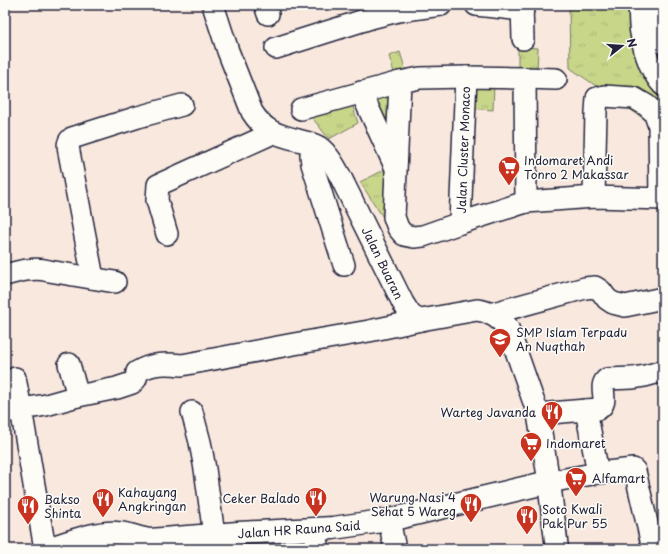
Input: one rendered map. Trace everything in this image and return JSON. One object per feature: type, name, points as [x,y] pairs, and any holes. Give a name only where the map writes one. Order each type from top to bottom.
[{"type":"main road","name":"Jalan HR Rauna Said","points":[[46,549],[90,536],[116,532],[128,534],[144,540],[190,543],[217,540],[238,533],[316,539],[333,528],[389,520],[550,482]]},
{"type":"main road","points":[[550,482],[557,549]]},
{"type":"street","name":"Jalan Buaran","points":[[213,5],[228,52],[252,112],[258,121],[273,133],[312,144],[320,148],[338,172],[403,303],[414,318],[421,320]]},
{"type":"street","points":[[276,48],[372,11],[398,11],[441,5]]},
{"type":"street","points":[[476,5],[522,7],[523,39]]},
{"type":"street","points":[[639,5],[641,34],[647,57],[654,73],[663,85]]},
{"type":"street","points":[[658,5],[663,43]]},
{"type":"street","name":"Jalan Cluster Monaco","points":[[460,222],[466,77]]},
{"type":"street","name":"Jalan Cluster Monaco","points":[[301,109],[361,92],[420,78],[466,77],[556,79]]},
{"type":"street","points":[[526,78],[526,202]]},
{"type":"street","name":"Jalan Cluster Monaco","points":[[400,82],[394,217],[398,228],[404,235],[414,237],[423,236],[460,222],[526,202],[594,197],[661,199],[659,126],[654,112],[634,98],[604,96],[597,98],[594,197]]},
{"type":"street","name":"Jalan Cluster Monaco","points":[[361,92],[396,169]]},
{"type":"street","points":[[93,278],[69,152],[69,141],[72,138],[182,105]]},
{"type":"street","points":[[167,234],[157,200],[158,185],[273,133]]},
{"type":"street","points":[[312,144],[312,164],[344,265]]},
{"type":"street","points":[[5,275],[27,270],[40,269],[115,282]]},
{"type":"street","points":[[490,314],[585,288],[595,287],[613,303],[625,306],[663,298]]},
{"type":"street","points":[[13,411],[46,405],[78,396],[117,388],[132,383],[136,379],[138,372],[145,367],[153,365],[182,365],[476,310],[484,311],[508,328],[538,414],[550,482],[598,473],[633,469],[635,471],[653,549]]},
{"type":"street","points":[[69,364],[78,396]]},
{"type":"street","points":[[538,414],[598,409],[602,407],[604,403],[603,384],[607,378],[633,378],[663,371]]},
{"type":"street","points":[[15,378],[13,411],[46,549]]},
{"type":"street","points":[[586,410],[598,473]]},
{"type":"street","points":[[192,412],[200,442],[217,540]]},
{"type":"street","points":[[389,520],[395,549]]},
{"type":"green space","points":[[569,5],[645,5],[645,28],[663,54],[663,132],[570,68]]},
{"type":"green space","points":[[518,47],[538,48],[537,72],[518,71]]},
{"type":"green space","points":[[400,52],[407,75],[396,79],[389,56]]},
{"type":"green space","points":[[469,83],[494,84],[493,110],[468,108]]},
{"type":"green space","points":[[394,92],[394,156],[365,96]]},
{"type":"green space","points":[[352,104],[358,123],[329,139],[310,115]]},
{"type":"green space","points":[[388,168],[386,222],[360,182]]},
{"type":"place","name":"Indomaret Andi Tonro 2 Makassar","points":[[509,186]]},
{"type":"place","name":"SMP Islam Terpadu An Nuqthah","points":[[500,358]]},
{"type":"place","name":"Warteg Javanda","points":[[552,432]]},
{"type":"place","name":"Indomaret","points":[[531,462]]},
{"type":"place","name":"Alfamart","points":[[576,498]]},
{"type":"place","name":"Kahayang Angkringan","points":[[103,518]]},
{"type":"place","name":"Ceker Balado","points":[[316,518]]},
{"type":"place","name":"Warung Nasi 4 Sehat 5 Wareg","points":[[471,524]]},
{"type":"place","name":"Bakso Shinta","points":[[28,526]]},
{"type":"place","name":"Soto Kwali Pak Pur 55","points":[[527,536]]}]
